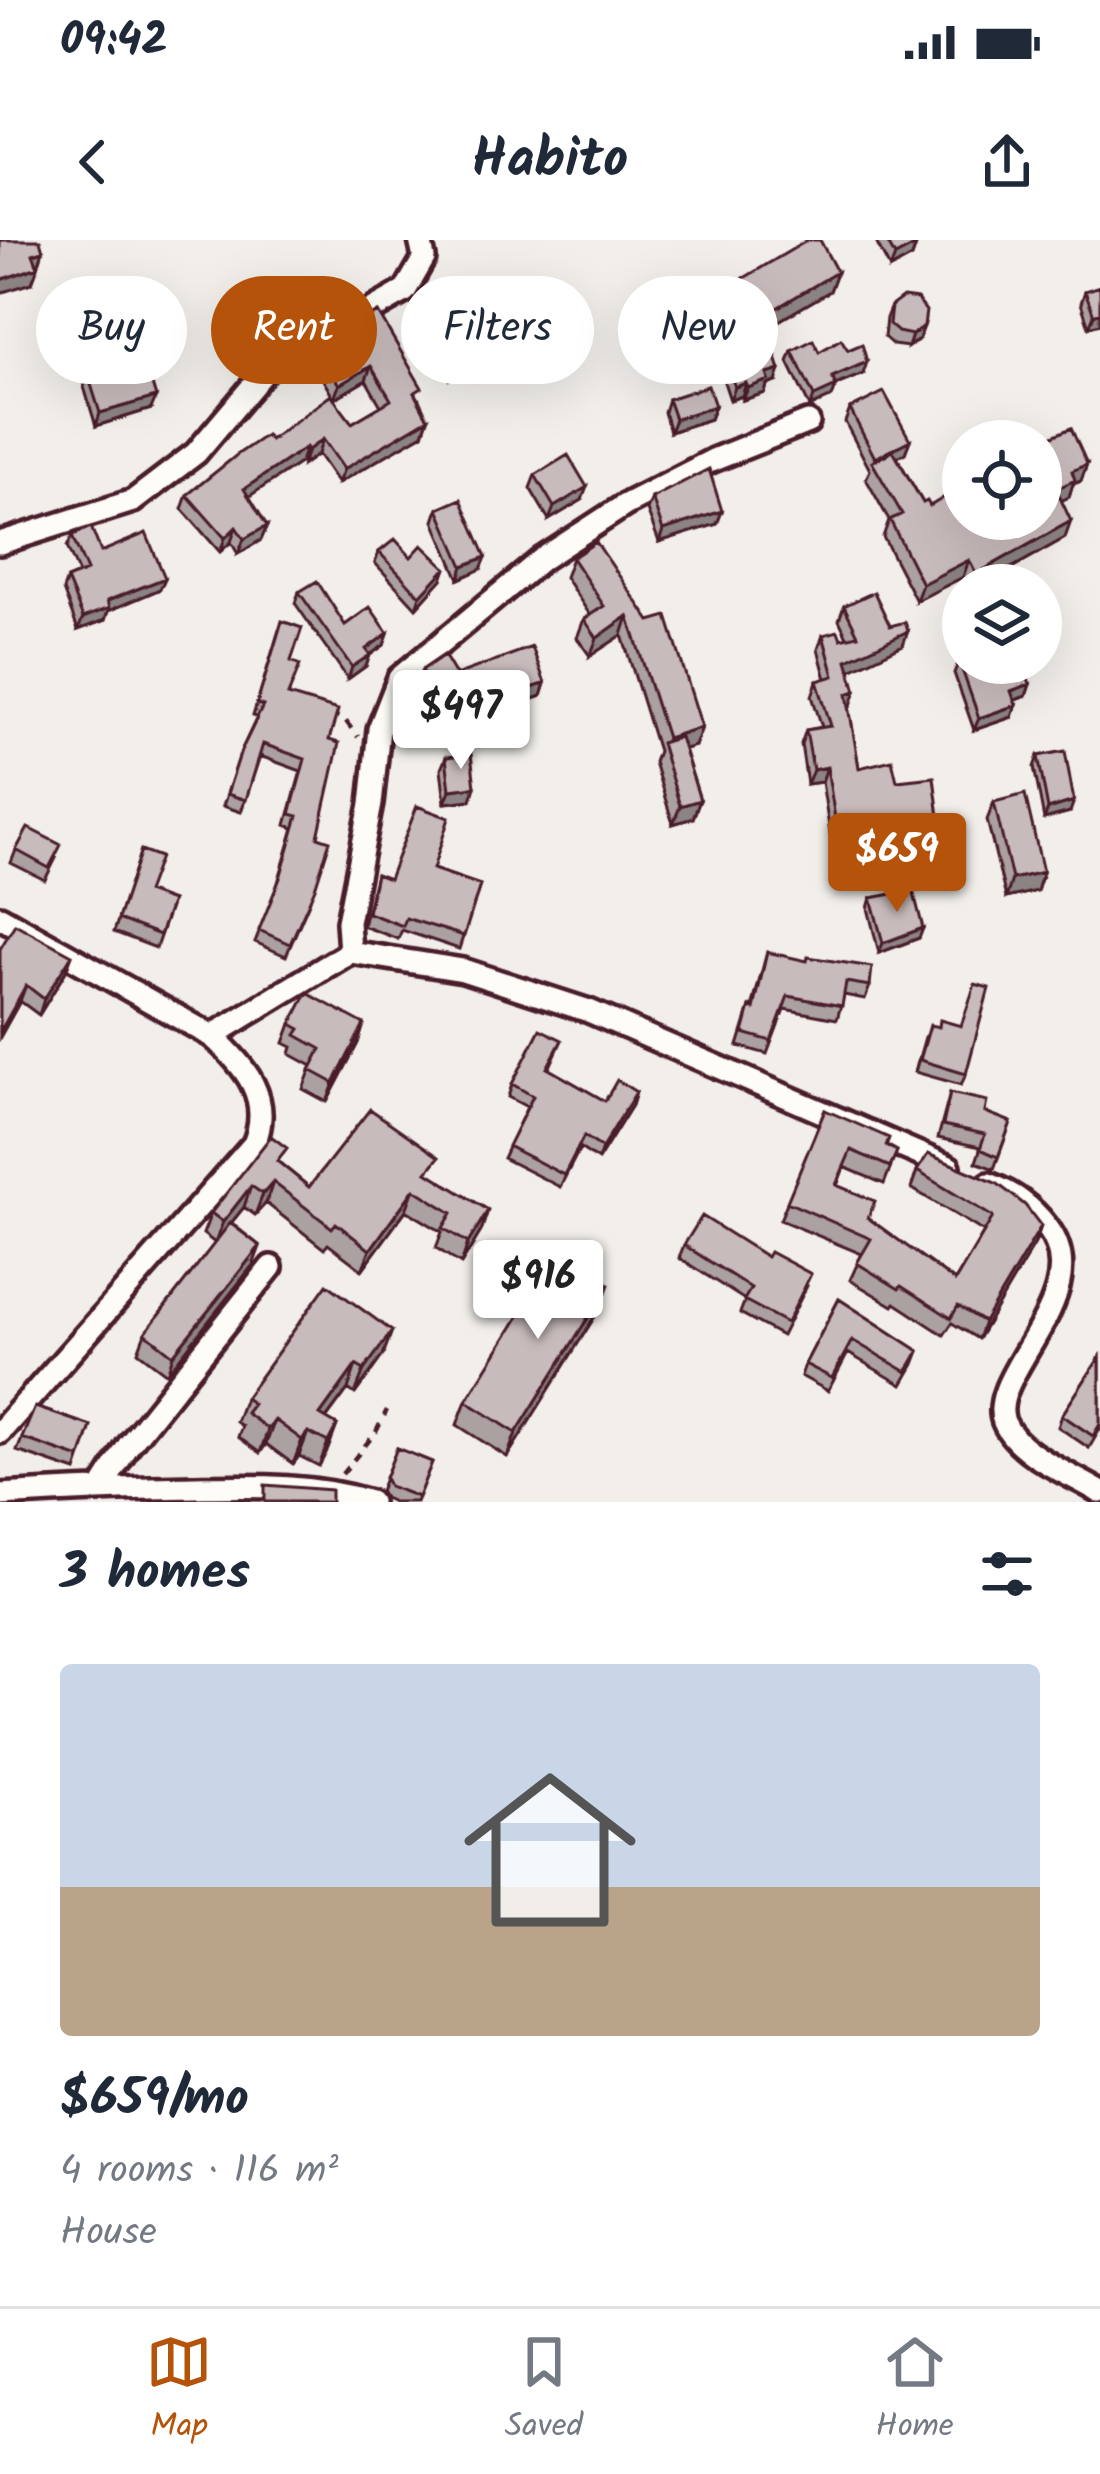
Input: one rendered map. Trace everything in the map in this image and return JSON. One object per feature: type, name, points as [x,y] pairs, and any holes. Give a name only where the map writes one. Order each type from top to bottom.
[{"type":"street","points":[[0,543],[133,501],[196,453],[266,370],[405,291],[424,258],[420,240]]},
{"type":"street","points":[[350,952],[349,922],[379,729],[399,678],[542,559],[625,505],[712,460],[808,422]]},
{"type":"street","points":[[0,917],[212,1036],[240,1061],[254,1084],[262,1113],[254,1144],[0,1432]]},
{"type":"street","points":[[212,1036],[350,952],[463,970],[590,1011],[1028,1204],[1052,1233],[1064,1266],[1056,1294],[1002,1401],[1002,1415],[1016,1442],[1100,1492]]},
{"type":"street","points":[[100,1489],[128,1446],[272,1267]]},
{"type":"street","points":[[0,1495],[100,1489],[330,1489],[370,1502]]},
{"type":"path","points":[[328,713],[344,719],[376,760]]},
{"type":"path","points":[[330,1489],[376,1432],[387,1410]]},
{"type":"building","points":[[0,240],[40,240],[43,251],[33,254],[38,267],[0,280]]},
{"type":"building","points":[[808,240],[820,240],[837,272],[778,307],[778,276],[747,276]]},
{"type":"building","points":[[886,240],[914,240],[916,245],[895,256]]},
{"type":"building","points":[[1100,286],[1100,312],[1094,315],[1085,291]]},
{"type":"building","points":[[903,297],[917,299],[926,311],[924,326],[912,335],[889,324],[891,306]]},
{"type":"building","points":[[377,313],[401,352],[401,384],[420,384],[422,388],[414,393],[428,419],[344,469],[323,439],[306,447],[244,489],[267,526],[244,539],[236,527],[225,538],[187,495],[238,454],[266,435],[270,440],[331,395],[352,423],[391,400],[377,376]]},
{"type":"building","points":[[841,339],[848,350],[862,344],[867,362],[832,377],[836,386],[814,396],[792,351],[813,340],[819,352]]},
{"type":"building","points":[[91,384],[152,384],[156,397],[100,413]]},
{"type":"building","points":[[708,386],[715,406],[675,419],[668,399]]},
{"type":"building","points":[[884,392],[910,440],[875,458],[850,409]]},
{"type":"building","points":[[1071,428],[1087,464],[1072,471],[1075,480],[1062,486],[1062,432]]},
{"type":"building","points":[[893,451],[923,503],[930,506],[942,499],[942,540],[1037,540],[994,564],[971,564],[969,560],[942,564],[942,574],[922,584],[890,520],[902,514],[872,462]]},
{"type":"building","points":[[568,455],[587,487],[554,507],[535,475]]},
{"type":"building","points":[[709,469],[722,511],[663,530],[652,498]]},
{"type":"building","points":[[461,499],[486,557],[463,566],[438,509]]},
{"type":"building","points":[[1062,502],[1071,521],[1062,526]]},
{"type":"building","points":[[91,527],[101,552],[146,533],[165,578],[107,601],[109,608],[83,618],[67,579],[87,571],[72,536]]},
{"type":"building","points":[[395,539],[411,557],[422,545],[446,568],[420,596],[379,552]]},
{"type":"building","points":[[596,542],[650,621],[667,616],[702,727],[667,738],[628,616],[597,638],[584,619],[604,606],[572,558]]},
{"type":"building","points":[[317,581],[345,625],[370,607],[388,633],[366,649],[370,655],[352,667],[299,592]]},
{"type":"building","points":[[874,592],[890,626],[905,622],[908,631],[847,660],[856,691],[847,694],[859,768],[892,760],[897,781],[934,777],[939,817],[927,818],[929,827],[887,831],[890,849],[841,857],[827,767],[813,770],[806,730],[831,726],[817,681],[834,676],[823,635],[838,631],[841,639],[858,635],[844,606]]},
{"type":"building","points":[[282,621],[302,628],[291,661],[300,665],[288,695],[338,710],[329,740],[339,743],[318,837],[330,841],[290,944],[259,930],[298,816],[290,814],[305,759],[263,744],[246,800],[227,794],[263,706],[257,704]]},
{"type":"building","points":[[532,647],[545,683],[492,703],[496,714],[468,723],[459,699],[446,708],[422,670],[444,655],[456,675]]},
{"type":"building","points":[[967,684],[1030,684],[1011,691],[1016,705],[979,718]]},
{"type":"building","points":[[680,737],[700,800],[680,806],[661,743]]},
{"type":"building","points":[[1065,751],[1074,801],[1048,809],[1038,756]]},
{"type":"building","points":[[471,754],[475,787],[450,790],[446,757]]},
{"type":"building","points":[[1025,794],[1043,872],[1012,879],[994,802]]},
{"type":"building","points":[[417,806],[449,818],[433,869],[480,885],[464,936],[406,918],[403,926],[368,913],[376,874],[389,879]]},
{"type":"building","points":[[28,828],[61,845],[49,868],[16,850]]},
{"type":"building","points":[[141,850],[160,857],[147,892],[172,901],[160,935],[118,919]]},
{"type":"building","points":[[913,890],[923,928],[883,943],[871,898]]},
{"type":"building","points":[[15,924],[72,955],[44,999],[26,985],[0,1032],[0,949]]},
{"type":"building","points":[[767,952],[872,967],[870,986],[846,982],[842,1006],[788,996],[771,1041],[743,1033],[750,1007],[754,1009]]},
{"type":"building","points":[[975,984],[989,988],[966,1074],[920,1060],[930,1025],[939,1027],[940,1020],[961,1026]]},
{"type":"building","points":[[307,993],[364,1024],[334,1083],[310,1070],[321,1049],[296,1035],[300,1029],[291,1024]]},
{"type":"building","points":[[540,1029],[562,1040],[547,1068],[605,1101],[617,1080],[636,1092],[602,1148],[584,1136],[564,1175],[508,1146],[533,1096],[512,1084]]},
{"type":"building","points":[[950,1093],[987,1101],[985,1112],[1011,1122],[998,1157],[980,1149],[985,1134],[943,1125]]},
{"type":"building","points":[[370,1109],[439,1157],[427,1172],[488,1210],[468,1243],[443,1228],[452,1213],[414,1189],[370,1250],[336,1223],[332,1228],[273,1182],[263,1194],[251,1186],[223,1222],[211,1213],[271,1136],[287,1148],[277,1161],[309,1187]]},
{"type":"building","points":[[825,1110],[889,1138],[886,1146],[897,1151],[890,1167],[851,1150],[836,1185],[875,1201],[868,1218],[955,1281],[993,1217],[917,1171],[928,1154],[998,1184],[1025,1205],[1041,1226],[984,1322],[958,1306],[951,1318],[899,1289],[857,1263],[871,1239],[787,1202]]},
{"type":"building","points":[[702,1216],[767,1257],[770,1252],[811,1274],[787,1323],[744,1300],[751,1288],[684,1245]]},
{"type":"building","points":[[230,1223],[260,1246],[173,1355],[145,1333]]},
{"type":"building","points":[[559,1252],[609,1284],[516,1433],[466,1401]]},
{"type":"building","points":[[327,1284],[392,1331],[364,1370],[356,1365],[320,1415],[337,1425],[328,1442],[308,1432],[302,1440],[275,1420],[268,1429],[246,1413],[253,1404],[245,1398]]},
{"type":"building","points":[[839,1299],[919,1351],[907,1372],[852,1340],[832,1378],[805,1364]]},
{"type":"building","points":[[1100,1357],[1100,1424],[1093,1436],[1062,1415]]},
{"type":"building","points":[[35,1407],[91,1426],[80,1458],[22,1438]]},
{"type":"building","points":[[397,1448],[432,1462],[418,1497],[389,1486],[385,1478]]},
{"type":"building","points":[[265,1485],[331,1490],[331,1502],[265,1502]]}]
